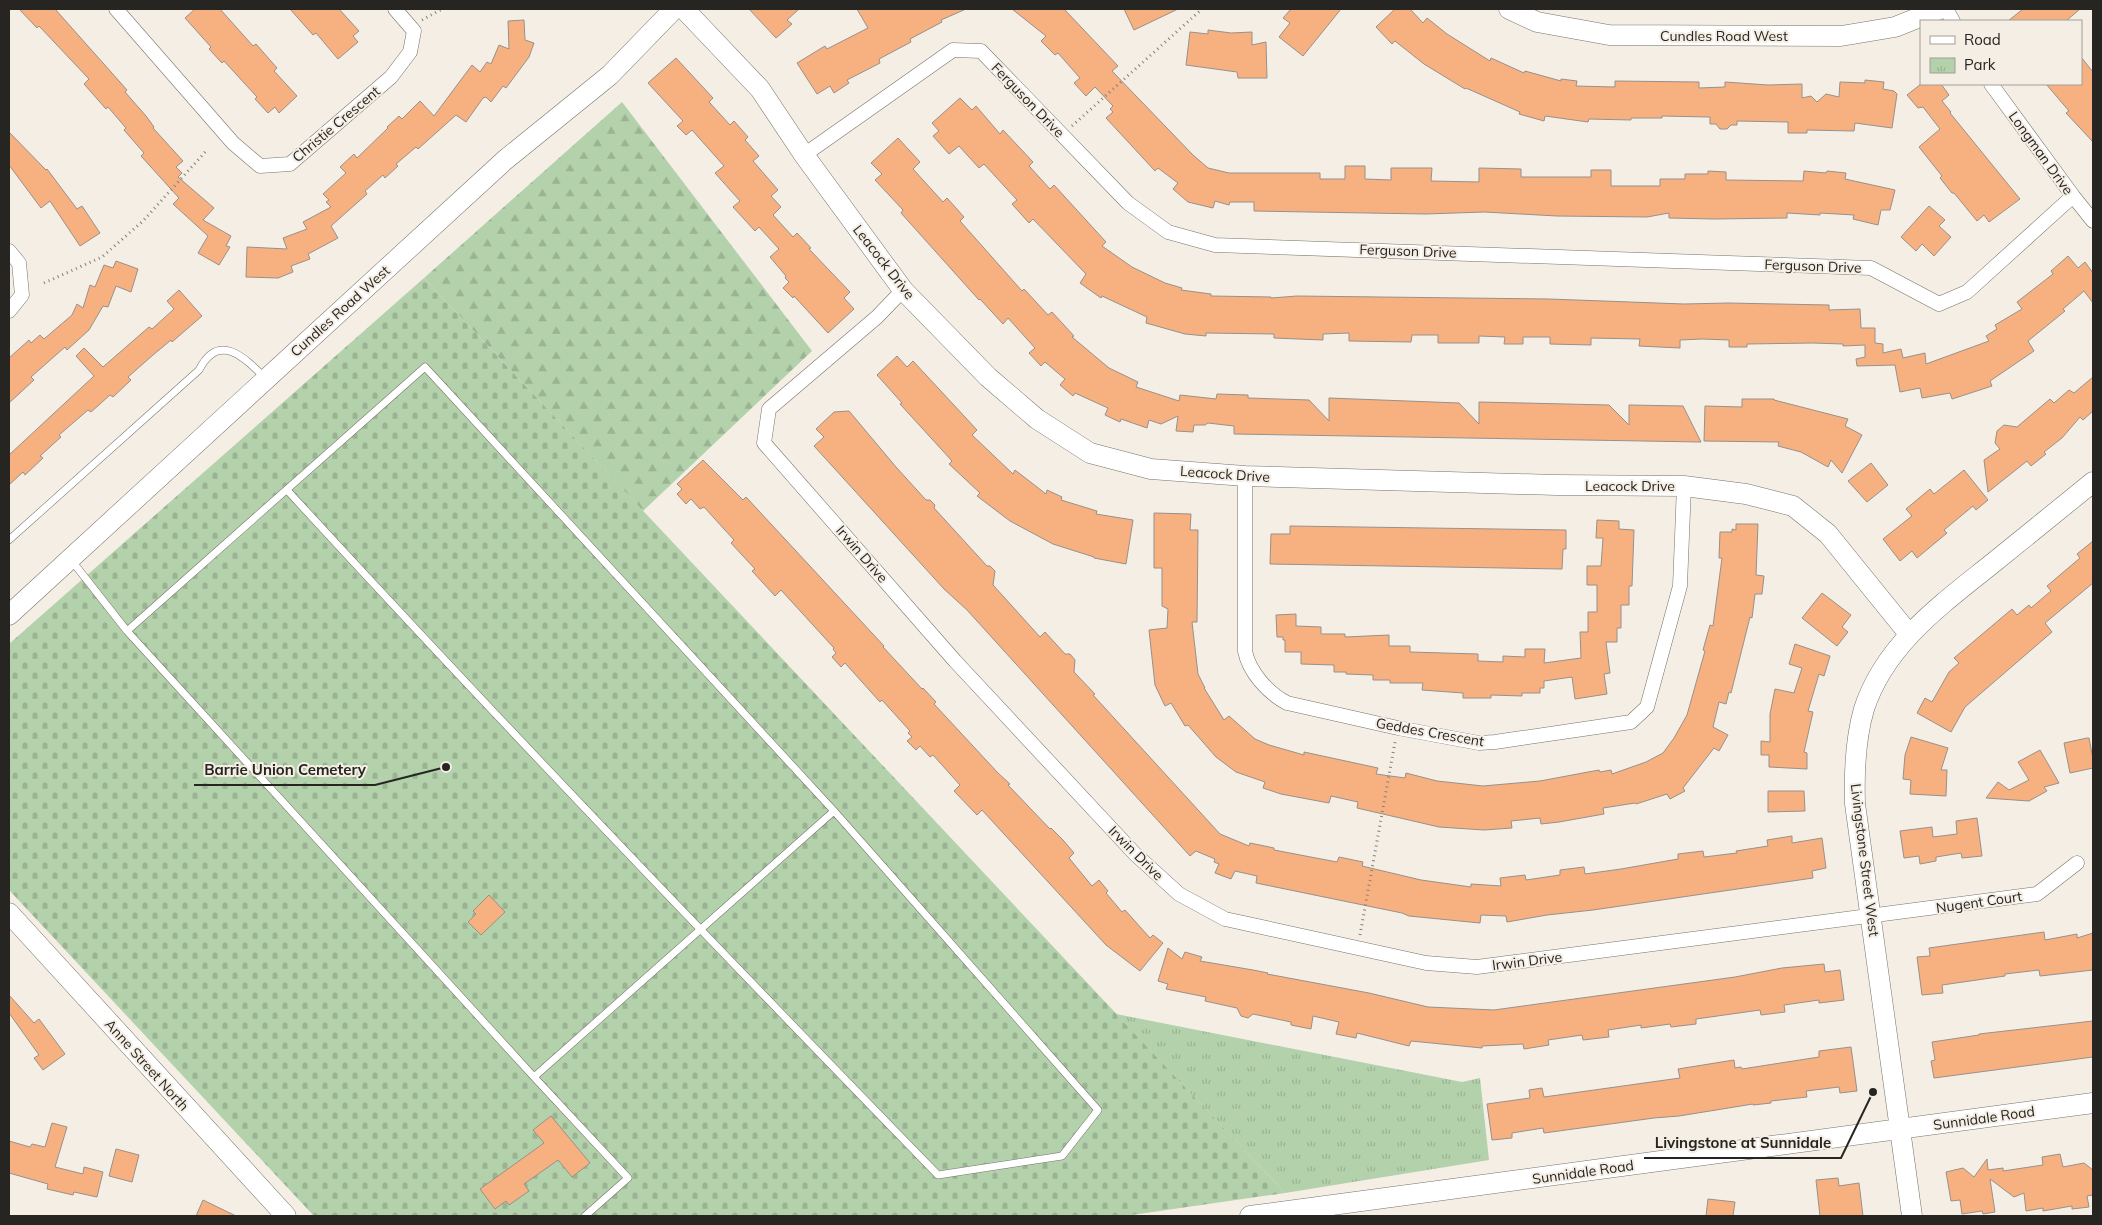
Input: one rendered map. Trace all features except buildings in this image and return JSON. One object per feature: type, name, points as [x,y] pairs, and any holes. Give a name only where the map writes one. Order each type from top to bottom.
[{"type":"street","name":"Christie Crescent","points":[[116,9],[234,143],[260,166],[290,164],[391,77],[410,52],[414,31],[411,27]]},
{"type":"street","points":[[395,9],[411,27]]},
{"type":"street","name":"Cundles Road West","points":[[9,615],[505,160],[610,75],[674,9]]},
{"type":"street","name":"Leacock Drive","points":[[684,9],[760,89],[804,155],[903,290],[995,383],[1037,419],[1090,453],[1151,469],[1245,476],[1556,485],[1684,486],[1746,494],[1793,506],[1828,534],[1909,634]]},
{"type":"street","name":"Cundles Road West","points":[[1509,9],[1537,22],[1609,35],[1841,36],[1895,27],[1940,9]]},
{"type":"street","points":[[1946,9],[1952,20]]},
{"type":"street","name":"Ferguson Drive","points":[[804,155],[953,50],[980,51],[1128,203],[1168,232],[1215,245],[1870,268],[1939,304],[1968,292],[2073,196]]},
{"type":"street","name":"Longman Drive","points":[[1992,85],[2093,221]]},
{"type":"street","points":[[9,251],[19,263],[22,295],[9,311]]},
{"type":"street","name":"Irwin Drive","points":[[903,290],[877,317],[769,409],[764,443],[955,661],[1134,854],[1179,894],[1226,919],[1426,963],[1477,967],[1872,917]]},
{"type":"street","name":"Geddes Crescent","points":[[1245,476],[1245,651],[1248,665],[1276,697],[1287,703],[1398,728],[1479,743],[1631,722],[1647,707],[1680,586],[1684,486]]},
{"type":"street","name":"Livingstone Street West","points":[[1912,1216],[1855,804],[1856,750],[1864,710],[1884,668],[1909,634],[1939,606],[2093,482]]},
{"type":"street","name":"Nugent Court","points":[[1872,917],[2037,894],[2077,863]]},
{"type":"street","name":"Anne Street North","points":[[9,913],[286,1216]]},
{"type":"street","name":"Sunnidale Road","points":[[1250,1216],[2093,1103]]},
{"type":"lane","points":[[9,540],[198,370],[210,355],[224,351],[237,353],[266,379]]},
{"type":"lane","points":[[127,631],[425,367],[834,811],[1098,1110],[1062,1156],[938,1174],[699,929],[476,695],[287,490]]},
{"type":"lane","points":[[70,558],[127,631],[628,1178],[585,1216]]},
{"type":"lane","points":[[534,1077],[834,811]]},
{"type":"path","points":[[411,27],[442,9]]},
{"type":"path","points":[[1062,134],[1202,9]]},
{"type":"path","points":[[44,283],[102,257],[143,221],[207,150]]},
{"type":"path","points":[[1358,948],[1398,728]]},
{"type":"green space","points":[[622,102],[812,351],[643,511],[424,278]]},
{"type":"green space","points":[[424,278],[1285,1193],[1125,1216],[314,1216],[9,890],[9,644]]},
{"type":"green space","points":[[1116,1014],[1462,1082],[1480,1078],[1489,1160],[1285,1193]]},
{"type":"place","name":"Barrie Union Cemetery","points":[[446,767]]},
{"type":"place","name":"Livingstone at Sunnidale","points":[[1873,1092]]}]
